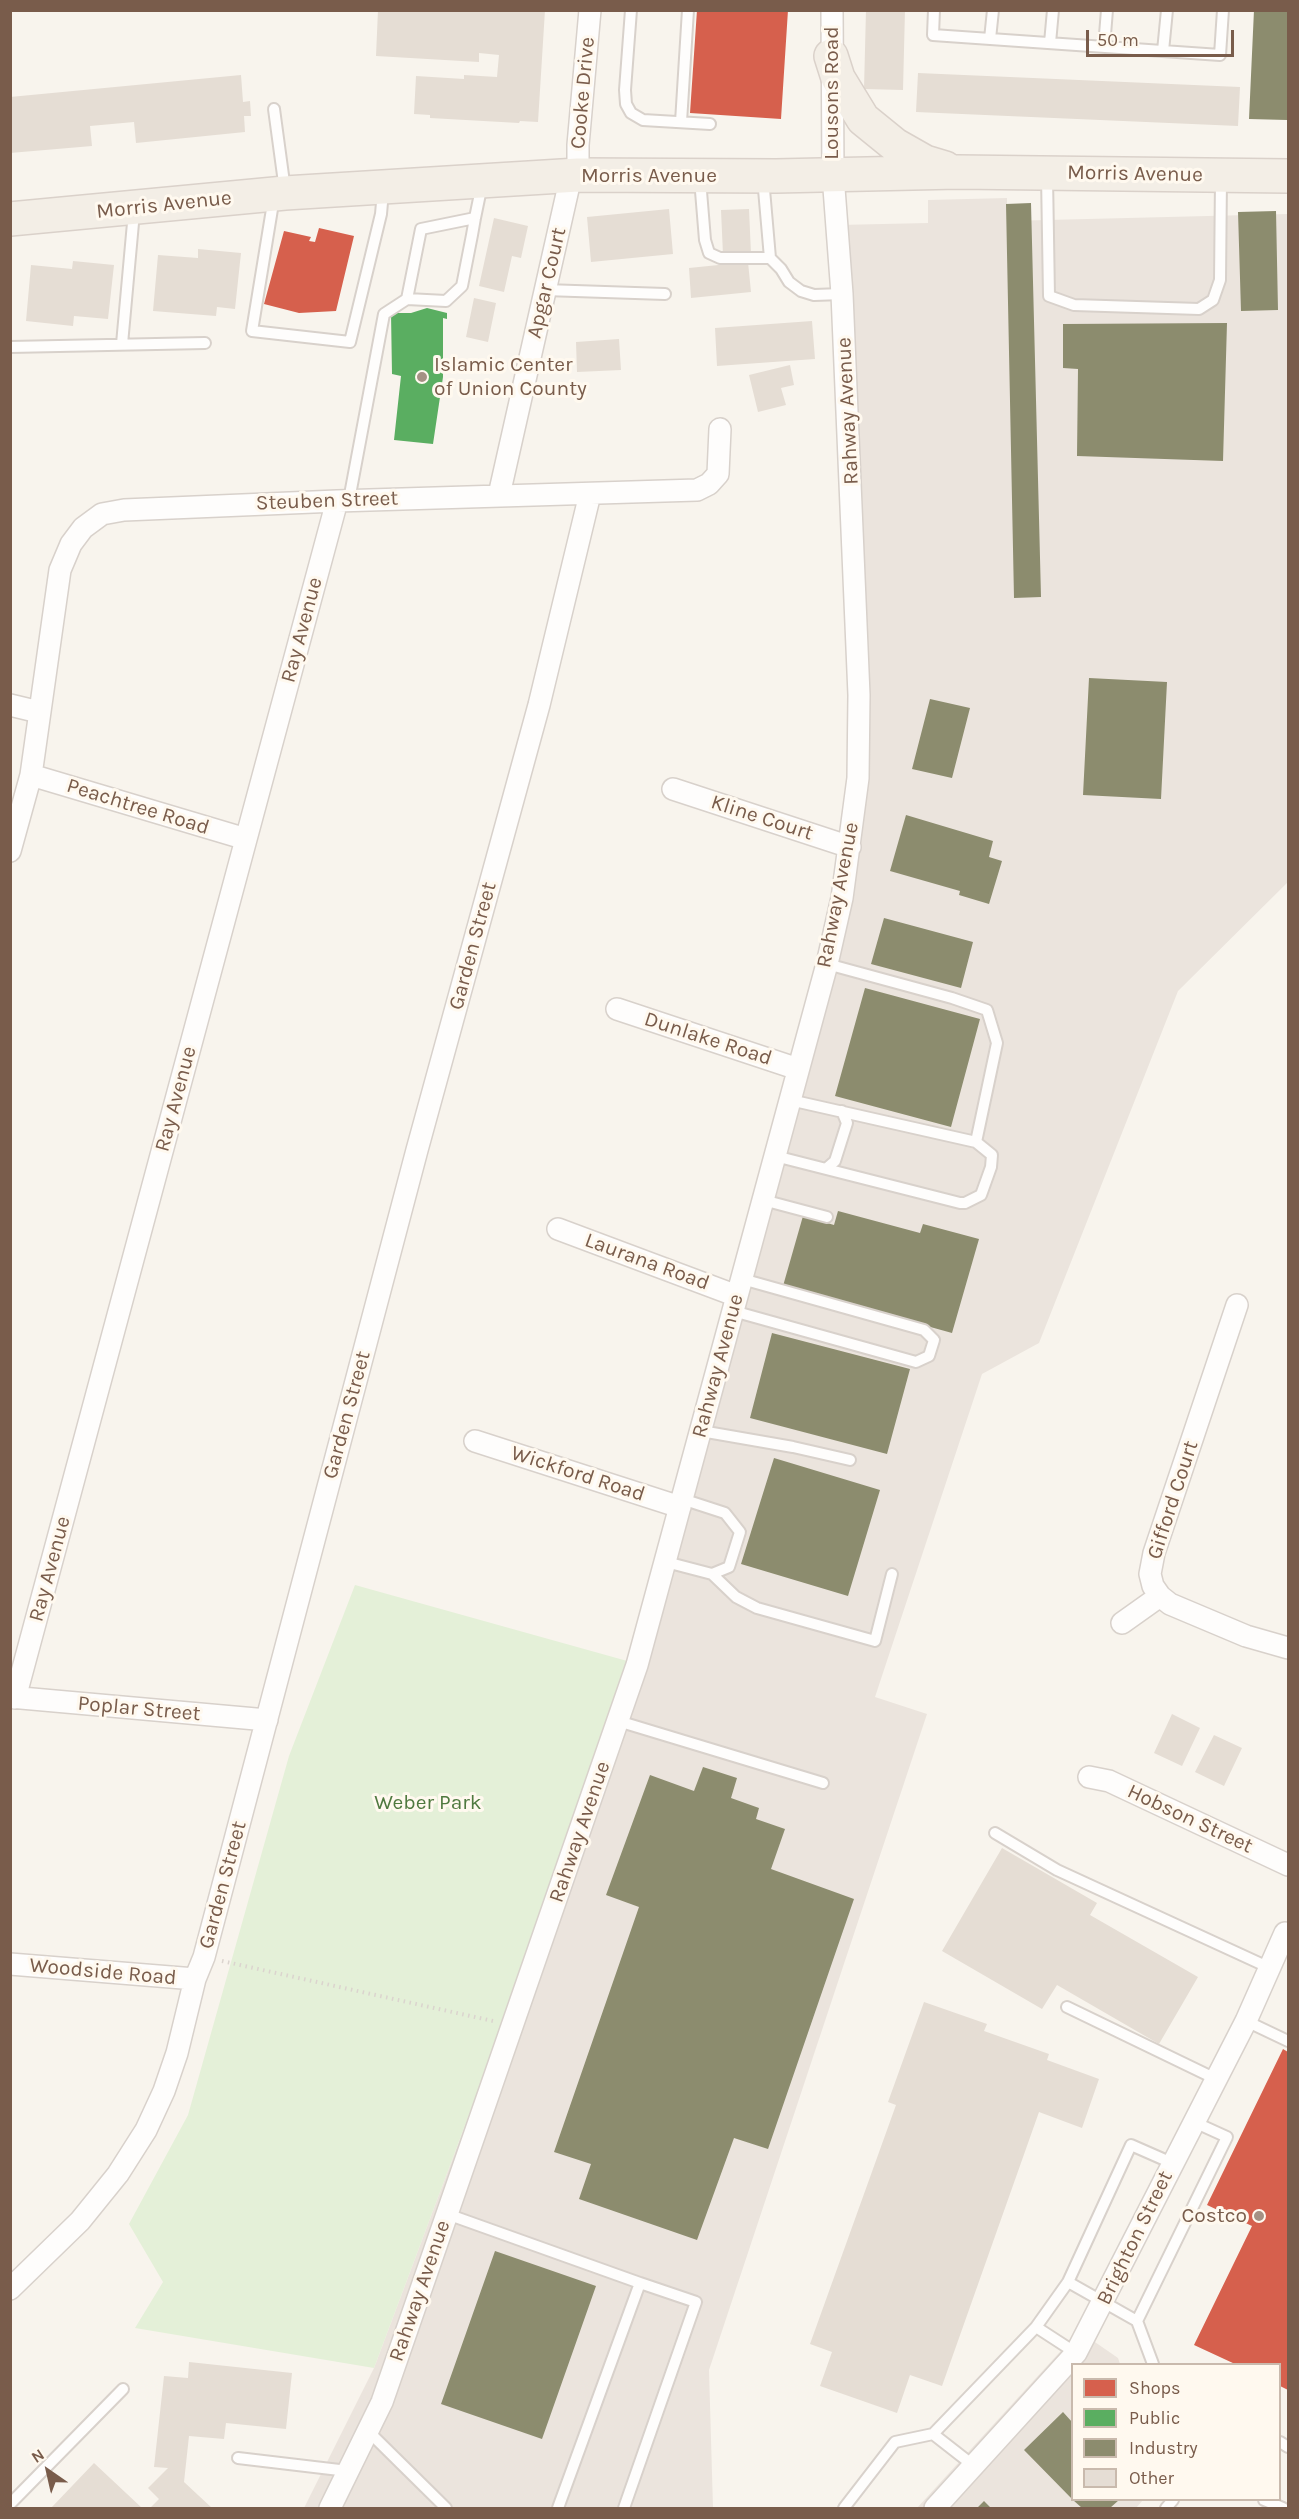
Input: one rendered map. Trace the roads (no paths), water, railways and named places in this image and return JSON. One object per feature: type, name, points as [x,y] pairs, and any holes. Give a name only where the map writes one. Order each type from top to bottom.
[{"type":"main road","points":[[831,56],[838,78],[863,119],[895,145],[925,162],[958,172]]},
{"type":"main road","name":"Morris Avenue","points":[[10,219],[280,194],[574,176],[763,176],[958,172],[1288,176]]},
{"type":"street","name":"Cooke Drive","points":[[574,176],[590,10]]},
{"type":"street","name":"Lousons Road","points":[[832,10],[833,175]]},
{"type":"street","name":"Rahway Avenue","points":[[330,2508],[382,2402],[637,1665],[827,964],[842,898],[858,778],[859,695],[843,294],[833,175]]},
{"type":"street","name":"Apgar Court","points":[[498,495],[574,176]]},
{"type":"street","name":"Steuben Street","points":[[39,712],[60,570],[71,544],[83,528],[102,514],[124,510],[343,500],[697,490],[709,484],[718,474],[720,429]]},
{"type":"street","name":"Garden Street","points":[[10,2289],[80,2221],[118,2174],[146,2130],[164,2091],[177,2053],[417,1150],[539,705],[590,494]]},
{"type":"street","name":"Ray Avenue","points":[[13,1698],[246,839],[343,500]]},
{"type":"street","points":[[10,705],[39,712],[31,775],[10,851]]},
{"type":"street","name":"Peachtree Road","points":[[31,775],[246,839]]},
{"type":"street","name":"Kline Court","points":[[673,789],[850,847]]},
{"type":"street","name":"Dunlake Road","points":[[617,1009],[798,1069]]},
{"type":"street","name":"Laurana Road","points":[[558,1229],[737,1295]]},
{"type":"street","name":"Gifford Court","points":[[1160,1596],[1153,1586],[1150,1574],[1151,1564],[1237,1305]]},
{"type":"street","name":"Wickford Road","points":[[475,1441],[681,1503]]},
{"type":"street","points":[[1122,1623],[1160,1596],[1170,1604],[1246,1636],[1288,1648]]},
{"type":"street","name":"Poplar Street","points":[[13,1698],[267,1720]]},
{"type":"street","name":"Hobson Street","points":[[1089,1777],[1108,1781],[1288,1865]]},
{"type":"street","name":"Brighton Street","points":[[935,2508],[1076,2354],[1246,2021],[1285,1933]]},
{"type":"street","name":"Woodside Road","points":[[10,1964],[195,1979]]},
{"type":"lane","points":[[631,10],[625,90],[626,104],[631,113],[643,120],[710,124]]},
{"type":"lane","points":[[681,122],[688,10]]},
{"type":"lane","points":[[934,10],[933,35],[1220,55],[1223,10]]},
{"type":"lane","points":[[990,39],[993,10]]},
{"type":"lane","points":[[1050,43],[1053,10]]},
{"type":"lane","points":[[1104,47],[1107,10]]},
{"type":"lane","points":[[1164,51],[1167,10]]},
{"type":"lane","points":[[274,108],[280,194],[252,331],[350,342],[381,214],[383,187]]},
{"type":"lane","points":[[1047,173],[1049,296],[1074,305],[1199,309],[1213,300],[1220,280],[1221,175]]},
{"type":"lane","points":[[699,176],[705,240],[709,253],[720,258],[770,258]]},
{"type":"lane","points":[[763,176],[770,258],[789,282],[801,291],[814,295],[843,294]]},
{"type":"lane","points":[[343,500],[384,314],[407,299],[446,301],[462,286],[482,181]]},
{"type":"lane","points":[[122,344],[135,209]]},
{"type":"lane","points":[[407,299],[421,229],[475,218]]},
{"type":"lane","points":[[545,290],[665,294]]},
{"type":"lane","points":[[10,347],[205,343]]},
{"type":"lane","points":[[827,964],[952,998],[987,1010],[997,1043],[976,1142]]},
{"type":"lane","points":[[775,1156],[965,1203],[981,1195],[991,1167],[992,1155],[976,1142],[790,1100]]},
{"type":"lane","points":[[827,1168],[835,1161],[847,1123],[842,1111]]},
{"type":"lane","points":[[763,1200],[827,1217]]},
{"type":"lane","points":[[737,1295],[924,1330],[934,1340],[929,1356],[916,1362],[737,1295]]},
{"type":"lane","points":[[701,1431],[793,1447],[850,1460]]},
{"type":"lane","points":[[681,1503],[725,1513],[740,1532],[729,1567],[712,1574]]},
{"type":"lane","points":[[666,1562],[712,1574],[736,1597],[757,1608],[875,1641],[892,1574]]},
{"type":"lane","points":[[618,1721],[823,1783]]},
{"type":"lane","points":[[995,1833],[1057,1870],[1270,1968]]},
{"type":"lane","points":[[1067,2007],[1216,2079]]},
{"type":"lane","points":[[1246,2021],[1288,2041]]},
{"type":"lane","points":[[1137,2321],[1227,2137],[1194,2122]]},
{"type":"lane","points":[[844,2508],[895,2442],[933,2434],[1036,2327],[1068,2282],[1131,2145],[1172,2163]]},
{"type":"lane","points":[[447,2214],[696,2302],[624,2508]]},
{"type":"lane","points":[[1068,2282],[1137,2321],[1153,2363]]},
{"type":"lane","points":[[558,2508],[640,2283]]},
{"type":"lane","points":[[1036,2327],[1076,2354]]},
{"type":"lane","points":[[10,2504],[123,2390]]},
{"type":"lane","points":[[368,2431],[446,2508]]},
{"type":"lane","points":[[933,2434],[975,2466]]},
{"type":"lane","points":[[238,2458],[348,2471]]},
{"type":"lane","points":[[1268,2501],[1282,2508]]},
{"type":"place","name":"Islamic Center of Union County","points":[[422,377]]},
{"type":"place","name":"Costco","points":[[1259,2216]]},
{"type":"park label","name":"Weber Park","points":[[428,1803]]}]
